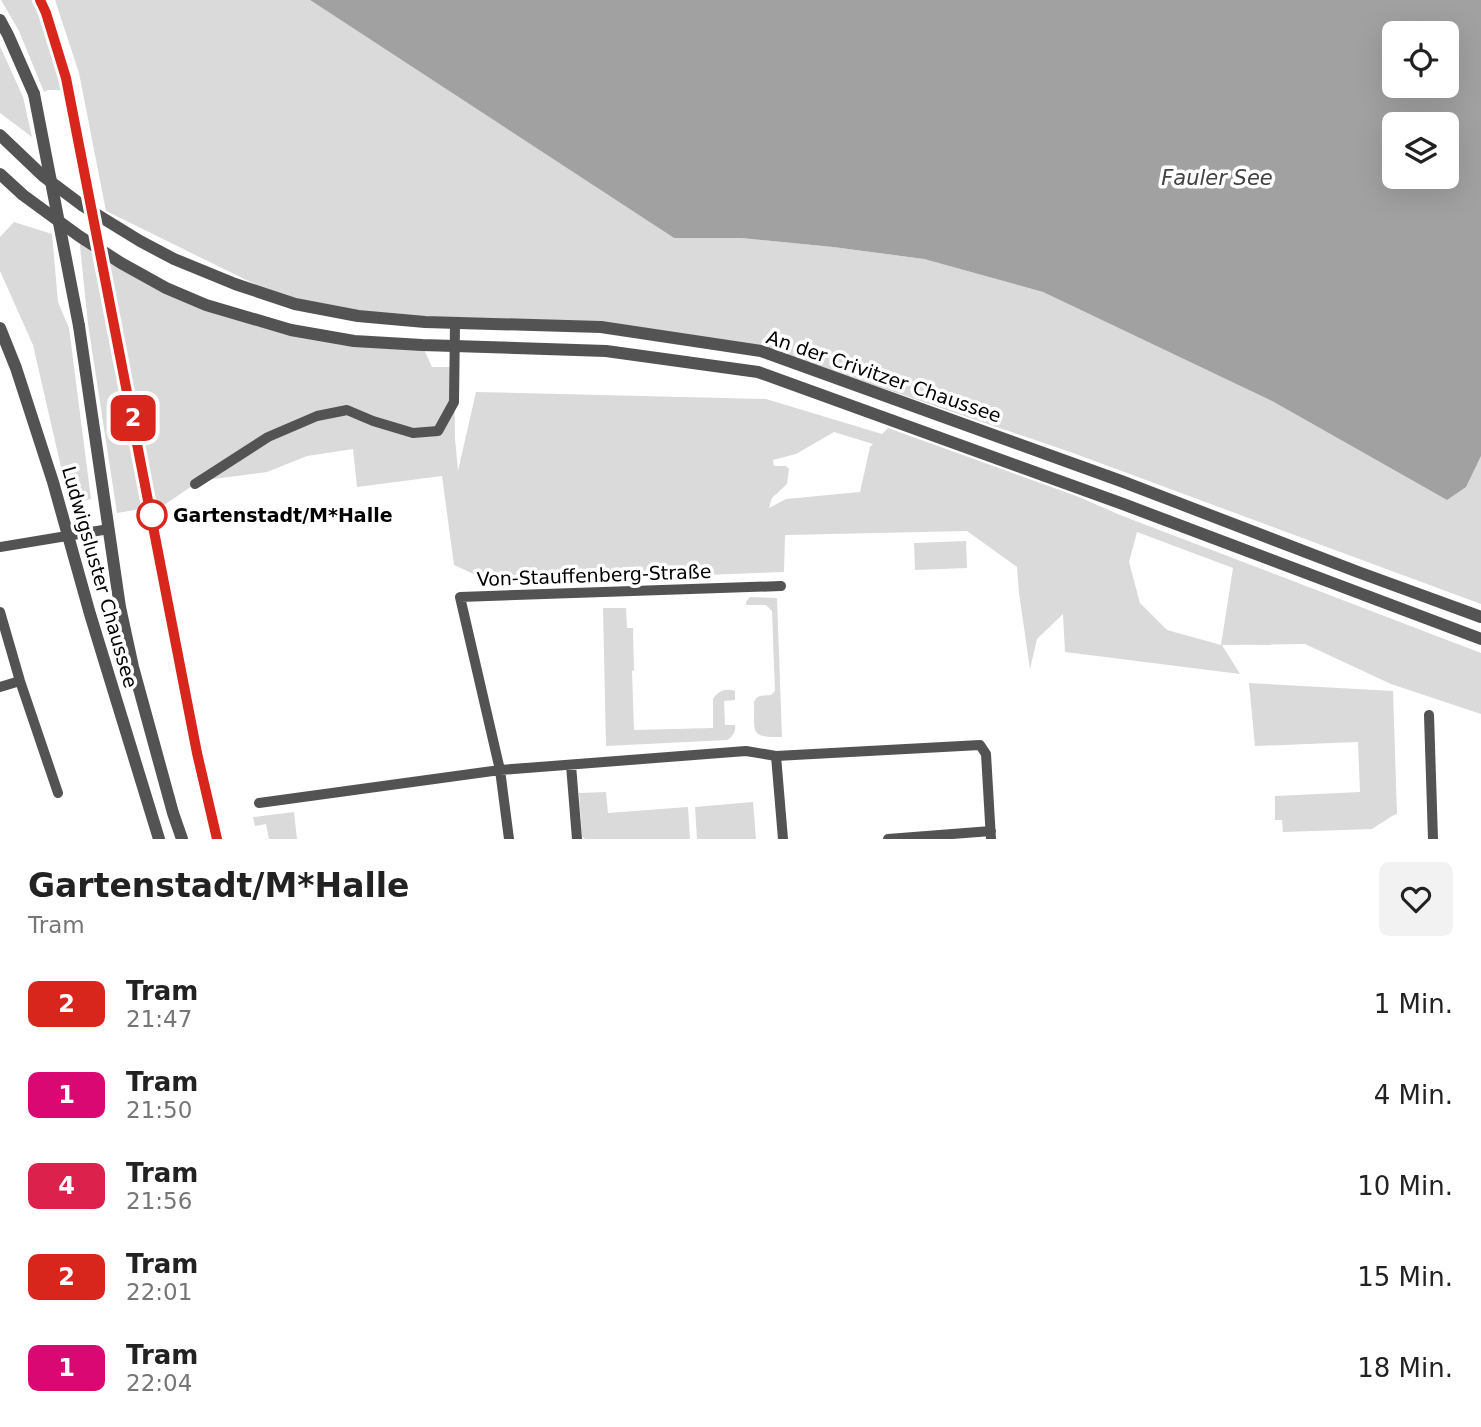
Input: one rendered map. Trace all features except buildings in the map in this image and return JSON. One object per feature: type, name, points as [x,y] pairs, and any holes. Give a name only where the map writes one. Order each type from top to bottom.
[{"type":"street","name":"Ludwigsluster Chaussee","points":[[0,20],[34,94],[79,326],[120,607],[133,667],[182,839]]},
{"type":"street","name":"An der Crivitzer Chaussee","points":[[0,135],[43,176],[83,206],[140,241],[222,279],[295,304],[358,316],[455,324],[601,327],[761,351],[1121,481],[1481,617]]},
{"type":"street","name":"An der Crivitzer Chaussee","points":[[0,174],[23,195],[121,263],[166,289],[206,305],[291,330],[354,341],[606,351],[758,372],[1123,504],[1481,639]]},
{"type":"street","points":[[195,484],[268,437],[317,416],[347,410],[413,433],[438,431],[454,402],[455,324]]},
{"type":"street","name":"Ludwigsluster Chaussee","points":[[0,328],[16,368],[53,482],[159,839]]},
{"type":"street","points":[[0,547],[109,529]]},
{"type":"street","name":"Von-Stauffenberg-Straße","points":[[509,839],[500,770],[460,597],[782,586]]},
{"type":"street","points":[[0,612],[58,793]]},
{"type":"street","points":[[0,687],[20,681]]},
{"type":"street","points":[[1429,715],[1433,839]]},
{"type":"street","points":[[259,803],[500,770],[746,751],[776,755],[980,745],[986,754],[991,835],[888,839]]},
{"type":"street","points":[[776,755],[783,839]]},
{"type":"street","points":[[571,765],[577,839]]},
{"type":"shaded area","points":[[1,0],[40,0],[59,53],[80,145],[74,146],[63,90],[44,92],[19,31]]},
{"type":"shaded area","points":[[55,0],[310,0],[674,238],[741,238],[924,259],[1043,292],[1272,401],[1447,500],[1466,486],[1481,456],[1481,604],[1073,453],[800,360],[601,327],[455,324],[295,304],[106,211],[79,73]]},
{"type":"shaded area","points":[[0,46],[23,97],[32,137],[0,113]]},
{"type":"shaded area","points":[[14,222],[52,234],[58,302],[69,328],[91,499],[69,502],[33,345],[0,271],[0,237]]},
{"type":"shaded area","points":[[79,236],[166,288],[291,330],[422,345],[432,367],[454,367],[458,471],[476,392],[766,399],[882,434],[888,428],[1079,497],[1481,653],[1481,714],[1391,684],[1305,644],[1222,645],[1240,674],[1065,652],[1063,614],[1037,639],[1030,669],[1017,567],[967,531],[785,535],[784,572],[493,583],[454,565],[442,476],[357,487],[353,449],[307,456],[267,472],[206,480],[195,484],[164,505],[117,513],[88,324]],"holes":[[[834,432],[873,444],[870,447],[860,492],[786,499],[769,508],[772,498],[787,484],[789,469],[786,466],[774,466],[773,460],[796,454]],[[1137,532],[1233,568],[1221,645],[1167,630],[1140,603],[1129,562]]]},
{"type":"shaded area","points":[[966,541],[967,568],[915,570],[914,543]]},
{"type":"shaded area","points":[[750,597],[777,598],[782,737],[763,736],[758,734],[754,727],[755,699],[771,695],[775,691],[772,611],[766,605],[746,605]]},
{"type":"shaded area","points":[[603,608],[626,608],[627,628],[633,628],[634,730],[713,728],[713,699],[720,692],[728,690],[735,691],[735,700],[724,701],[725,725],[735,725],[731,737],[727,740],[606,746]]},
{"type":"shaded area","points":[[1249,683],[1393,691],[1397,814],[1372,829],[1283,832],[1282,820],[1275,820],[1275,796],[1360,792],[1358,742],[1255,746]]},
{"type":"shaded area","points":[[606,792],[608,813],[688,807],[690,839],[585,839],[582,837],[579,793]]},
{"type":"shaded area","points":[[753,802],[756,839],[697,839],[695,807]]},
{"type":"shaded area","points":[[294,812],[297,839],[269,839],[266,824],[255,826],[253,817]]},
{"type":"water","name":"Fauler See","points":[[310,0],[1481,0],[1481,456],[1466,487],[1447,500],[1272,401],[1043,292],[924,259],[741,238],[674,238]]},
{"type":"tram line","points":[[40,0],[67,78],[197,753],[217,839]]},
{"type":"tram line","name":"2","points":[[40,0],[66,78],[197,753],[217,839]]},
{"type":"place","name":"Gartenstadt/M*Halle","points":[[152,515]]}]
